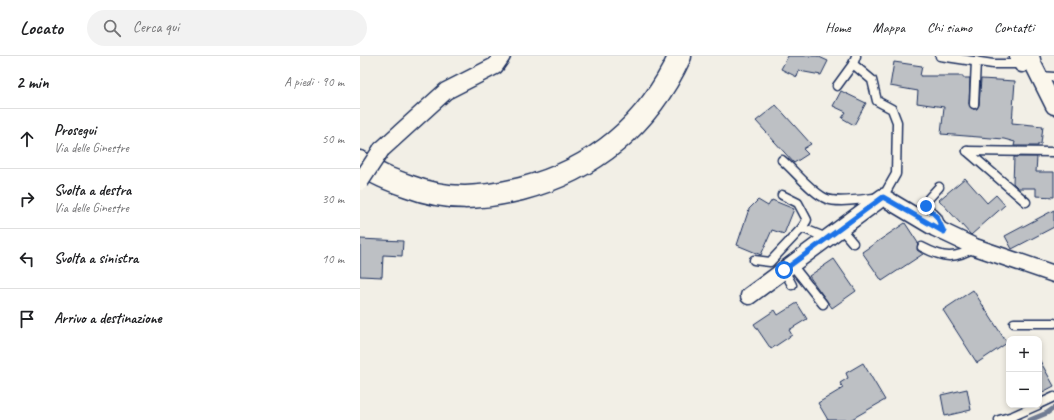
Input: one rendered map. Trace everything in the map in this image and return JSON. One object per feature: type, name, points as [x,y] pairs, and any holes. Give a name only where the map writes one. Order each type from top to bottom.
[{"type":"highway","points":[[360,162],[378,175],[424,192],[461,198],[500,194],[544,183],[576,169],[616,142],[639,120],[648,108],[660,91],[680,56]]},
{"type":"street","points":[[360,182],[381,150],[446,91],[495,66],[502,56]]},
{"type":"street","points":[[1033,66],[1054,106]]},
{"type":"street","points":[[749,296],[883,197],[944,232],[975,247],[1054,274]]},
{"type":"lane","points":[[940,56],[993,64],[1033,66]]},
{"type":"lane","points":[[782,160],[816,193],[828,199],[844,200],[883,197],[896,174],[897,122],[892,109],[877,102],[872,80],[854,60],[837,86]]},
{"type":"lane","points":[[974,104],[976,62]]},
{"type":"lane","points":[[1026,202],[967,151],[1054,152]]},
{"type":"lane","points":[[939,187],[929,198],[926,206],[937,217],[944,232]]},
{"type":"lane","points":[[754,260],[770,262],[802,228],[807,220],[798,203],[782,195]]},
{"type":"lane","points":[[802,228],[828,238]]},
{"type":"lane","points":[[841,229],[853,243]]},
{"type":"lane","points":[[922,247],[933,253],[951,257],[962,255],[975,247]]},
{"type":"lane","points":[[788,268],[792,285]]},
{"type":"lane","points":[[788,268],[823,304]]},
{"type":"lane","points":[[1014,323],[1054,323]]},
{"type":"lane","points":[[1042,403],[1054,397]]},
{"type":"lane","points":[[999,420],[1031,408]]},
{"type":"building","points":[[788,56],[817,56],[828,61],[821,75],[799,71],[797,77],[781,69]]},
{"type":"building","points":[[894,62],[922,66],[920,76],[963,76],[963,78],[970,78],[969,104],[973,109],[977,109],[979,105],[981,79],[1015,81],[1012,123],[1043,126],[1041,144],[1038,144],[1038,146],[1014,146],[1015,142],[1004,139],[941,134],[944,107],[917,103],[918,91],[890,86]]},
{"type":"building","points":[[841,91],[866,103],[854,125],[842,118],[846,112],[833,106]]},
{"type":"building","points":[[776,105],[811,144],[803,149],[808,154],[794,163],[756,121]]},
{"type":"building","points":[[1014,157],[1037,157],[1036,172],[1054,172],[1054,197],[1036,196],[1036,188],[1018,188],[1013,183]]},
{"type":"building","points":[[965,178],[987,203],[996,195],[1005,205],[971,235],[939,200]]},
{"type":"building","points":[[758,200],[768,206],[772,200],[794,209],[784,234],[772,230],[761,255],[737,245],[749,209]]},
{"type":"building","points":[[1054,210],[1054,227],[1012,249],[1005,236]]},
{"type":"building","points":[[905,223],[918,243],[917,250],[923,254],[882,281],[862,252]]},
{"type":"building","points":[[360,239],[403,241],[402,256],[383,255],[382,277],[360,276]]},
{"type":"building","points":[[834,259],[856,291],[832,308],[809,276]]},
{"type":"building","points":[[973,290],[1006,344],[977,363],[943,310]]},
{"type":"building","points":[[797,303],[807,319],[789,330],[792,335],[771,349],[754,324],[775,310],[778,315]]},
{"type":"building","points":[[863,363],[885,400],[850,420],[828,420],[818,403],[843,388],[840,383],[848,378],[846,373]]},
{"type":"building","points":[[1042,364],[1054,386],[1042,392]]},
{"type":"building","points":[[967,389],[971,410],[945,416],[941,395]]},
{"type":"waterway","points":[[1030,420],[1047,413],[1054,408]]},
{"type":"route","points":[[784,270],[883,197],[944,232],[937,217],[926,206]]}]
